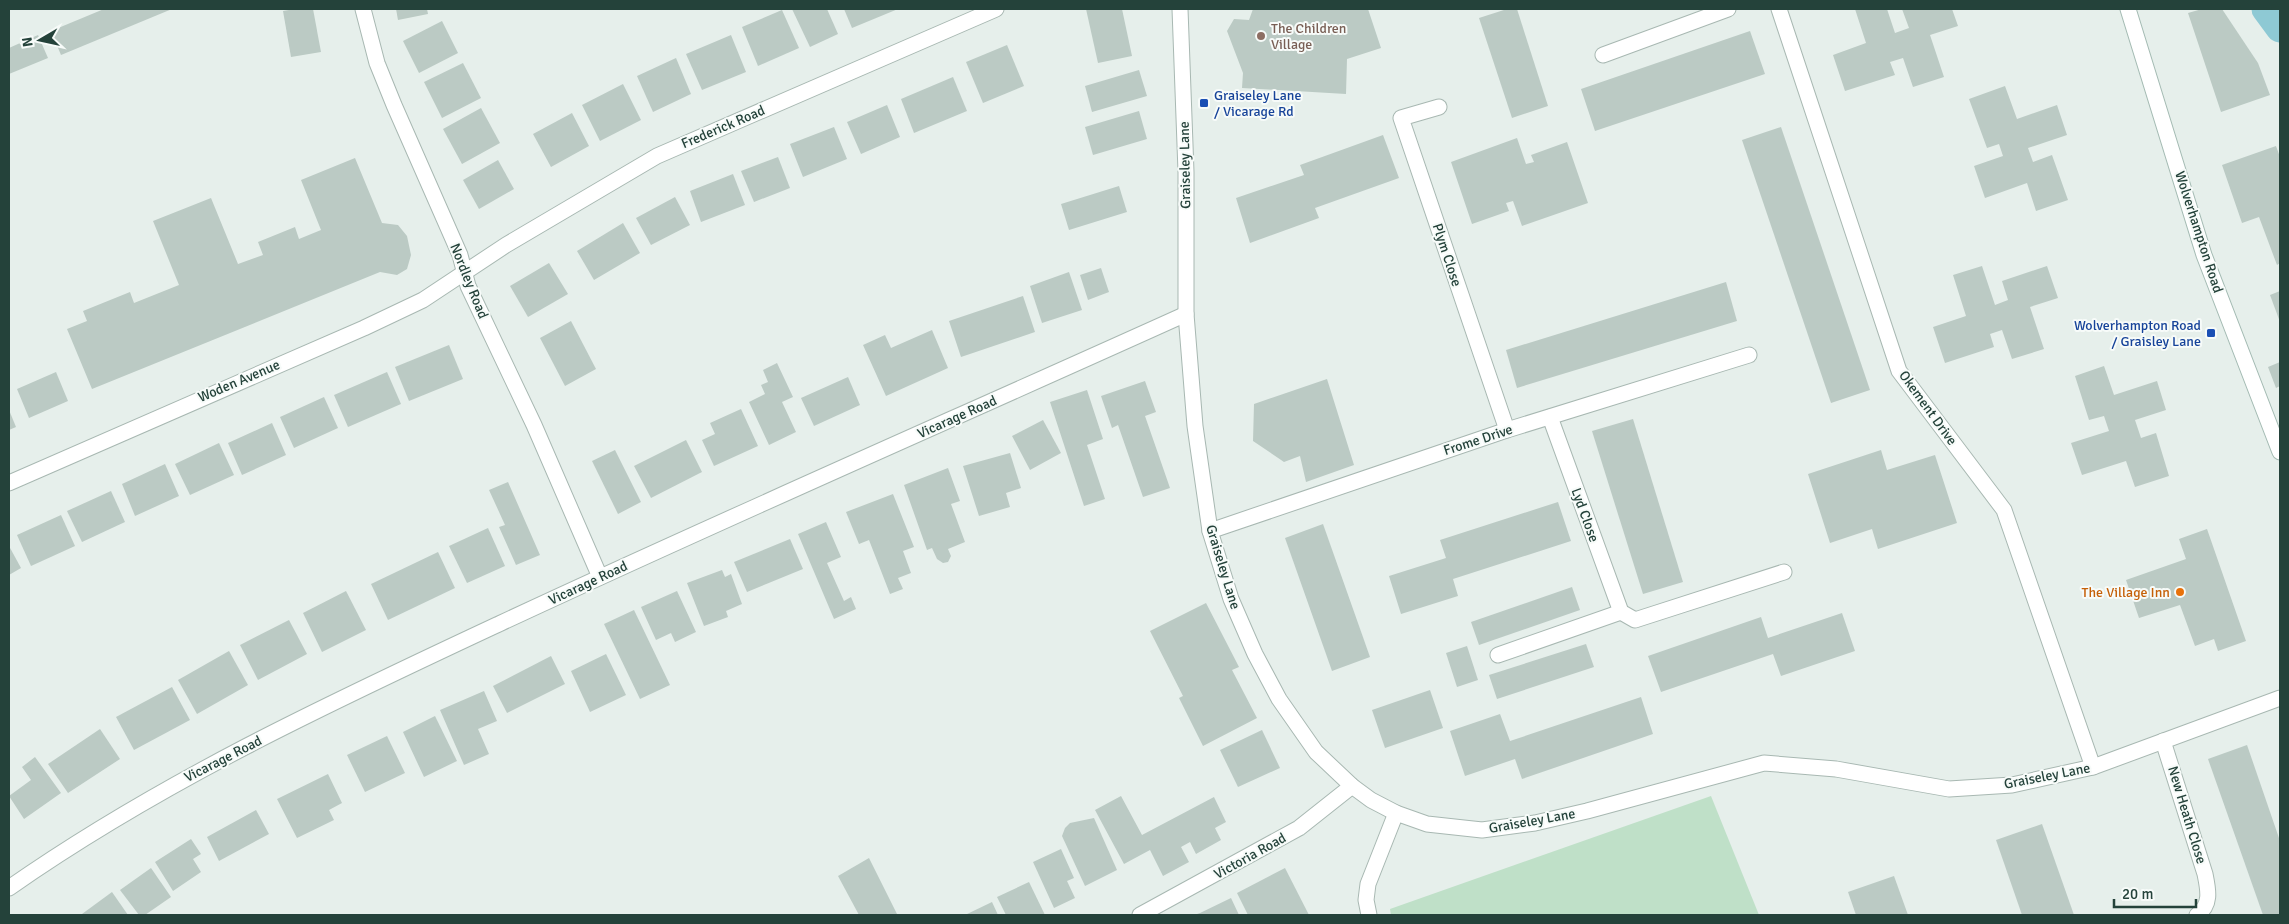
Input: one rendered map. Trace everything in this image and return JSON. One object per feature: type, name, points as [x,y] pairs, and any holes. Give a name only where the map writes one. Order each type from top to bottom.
[{"type":"street","name":"Nordley Road","points":[[363,9],[370,43],[380,71],[460,255],[468,286],[534,424],[600,577]]},
{"type":"street","name":"Frederick Road","points":[[464,272],[578,201],[657,156],[996,9]]},
{"type":"street","name":"Graiseley Lane","points":[[1180,9],[1186,172],[1186,314],[1195,426],[1210,531],[1231,599],[1255,654],[1279,700],[1316,752],[1352,786],[1371,800],[1396,814],[1427,824],[1482,830],[1535,823],[1764,763],[1836,769],[1949,788],[2012,785],[2093,768],[2280,698]]},
{"type":"street","points":[[1603,54],[1728,9]]},
{"type":"street","name":"Okement Drive","points":[[1779,9],[1899,371],[2004,510],[2093,768]]},
{"type":"street","name":"Wolverhampton Road","points":[[2129,9],[2204,255],[2280,452]]},
{"type":"street","name":"Plym Close","points":[[1439,107],[1401,118],[1507,430]]},
{"type":"street","name":"Woden Avenue","points":[[9,482],[364,328],[423,300],[464,272]]},
{"type":"street","name":"Vicarage Road","points":[[9,888],[107,823],[186,778],[316,712],[600,577],[1186,314]]},
{"type":"street","name":"Frome Drive","points":[[1210,531],[1507,430],[1749,355]]},
{"type":"street","name":"Lyd Close","points":[[1550,417],[1621,612]]},
{"type":"street","points":[[1498,655],[1621,612],[1634,620],[1784,572]]},
{"type":"street","name":"New Heath Close","points":[[2163,741],[2205,874],[2209,894],[2202,911],[2197,915]]},
{"type":"street","name":"Victoria Road","points":[[1140,915],[1299,828],[1352,786]]},
{"type":"street","points":[[1369,915],[1366,900],[1368,884],[1396,814]]},
{"type":"green space","points":[[1711,796],[1759,915],[1391,915],[1390,909]]},
{"type":"building","points":[[104,9],[172,9],[61,55],[51,31]]},
{"type":"building","points":[[313,9],[321,52],[291,57],[283,11]]},
{"type":"building","points":[[396,9],[427,9],[428,14],[398,20]]},
{"type":"building","points":[[792,9],[827,9],[838,34],[810,47]]},
{"type":"building","points":[[844,9],[898,9],[852,28]]},
{"type":"building","points":[[1086,9],[1122,9],[1132,56],[1098,63]]},
{"type":"building","points":[[1253,9],[1368,9],[1381,48],[1347,59],[1346,94],[1242,88],[1243,73],[1227,31],[1234,19],[1249,20]]},
{"type":"building","points":[[1507,9],[1517,9],[1548,106],[1512,118],[1479,18]]},
{"type":"building","points":[[1855,9],[1887,9],[1895,33],[1909,28],[1902,9],[1952,9],[1958,26],[1930,35],[1944,77],[1913,87],[1903,58],[1890,62],[1895,75],[1845,91],[1833,55],[1866,43]]},
{"type":"building","points":[[2202,9],[2222,9],[2258,63],[2270,95],[2221,112],[2188,13]]},
{"type":"building","points":[[782,10],[799,48],[758,66],[742,27]]},
{"type":"building","points":[[442,21],[458,53],[419,73],[403,41]]},
{"type":"building","points":[[1750,31],[1765,74],[1595,131],[1581,89]]},
{"type":"building","points":[[38,35],[48,58],[9,74],[9,48]]},
{"type":"building","points":[[731,35],[746,72],[702,90],[686,54]]},
{"type":"building","points":[[1007,45],[1024,86],[983,103],[966,62]]},
{"type":"building","points":[[676,58],[691,94],[653,112],[637,76]]},
{"type":"building","points":[[463,63],[481,98],[442,118],[424,82]]},
{"type":"building","points":[[1139,70],[1147,96],[1092,112],[1085,86]]},
{"type":"building","points":[[953,77],[967,111],[914,133],[901,99]]},
{"type":"building","points":[[623,84],[641,120],[600,141],[582,105]]},
{"type":"building","points":[[2005,86],[2017,119],[2057,105],[2067,135],[2028,148],[2033,162],[2052,155],[2068,200],[2036,211],[2027,183],[1985,198],[1974,166],[2003,156],[1999,144],[1987,148],[1969,99]]},
{"type":"building","points":[[887,105],[900,137],[861,154],[847,122]]},
{"type":"building","points":[[481,108],[500,143],[462,164],[443,129]]},
{"type":"building","points":[[1139,111],[1147,139],[1093,155],[1085,127]]},
{"type":"building","points":[[572,113],[589,146],[551,167],[533,134]]},
{"type":"building","points":[[834,127],[847,159],[803,177],[790,144]]},
{"type":"building","points":[[1781,127],[1870,390],[1831,403],[1742,140]]},
{"type":"building","points":[[1383,135],[1399,178],[1315,208],[1319,218],[1250,243],[1236,198],[1304,175],[1300,165]]},
{"type":"building","points":[[1517,138],[1526,164],[1534,162],[1531,155],[1567,142],[1588,203],[1522,226],[1513,201],[1506,203],[1509,211],[1472,224],[1451,162]]},
{"type":"building","points":[[2276,146],[2280,157],[2280,263],[2277,265],[2259,217],[2242,223],[2222,165]]},
{"type":"building","points":[[778,157],[790,188],[754,202],[741,171]]},
{"type":"building","points":[[355,158],[382,223],[398,225],[407,236],[411,255],[407,269],[397,275],[380,272],[92,389],[67,329],[87,321],[83,311],[130,292],[134,303],[179,285],[153,221],[211,198],[238,264],[263,255],[258,242],[295,227],[299,239],[321,230],[301,180]]},
{"type":"building","points":[[498,160],[514,189],[479,209],[463,180]]},
{"type":"building","points":[[733,174],[745,205],[701,222],[690,191]]},
{"type":"building","points":[[1119,186],[1127,212],[1069,230],[1061,204]]},
{"type":"building","points":[[675,197],[690,225],[651,245],[636,218]]},
{"type":"building","points":[[623,223],[640,253],[594,280],[577,251]]},
{"type":"building","points":[[549,263],[568,294],[528,317],[510,286]]},
{"type":"building","points":[[1982,266],[1995,305],[2008,300],[2002,281],[2047,266],[2058,298],[2030,307],[2044,349],[2012,359],[2002,330],[1990,334],[1994,347],[1945,363],[1933,327],[1966,316],[1953,275]]},
{"type":"building","points":[[1101,268],[1109,292],[1088,300],[1080,275]]},
{"type":"building","points":[[1069,272],[1082,310],[1042,323],[1030,286]]},
{"type":"building","points":[[1726,282],[1737,321],[1517,388],[1506,350]]},
{"type":"building","points":[[2280,291],[2280,322],[2270,295]]},
{"type":"building","points":[[1023,296],[1035,332],[961,357],[949,321]]},
{"type":"building","points":[[571,321],[596,369],[565,386],[540,338]]},
{"type":"building","points":[[932,330],[948,368],[886,396],[863,345],[885,335],[891,348]]},
{"type":"building","points":[[449,345],[463,379],[409,401],[395,367]]},
{"type":"building","points":[[2280,362],[2280,386],[2276,388],[2268,367]]},
{"type":"building","points":[[777,363],[793,397],[782,402],[796,432],[769,445],[749,402],[765,394],[761,385],[768,382],[763,370]]},
{"type":"building","points":[[2104,366],[2114,395],[2157,381],[2166,410],[2135,420],[2141,438],[2156,433],[2169,476],[2135,487],[2126,461],[2082,475],[2071,443],[2109,431],[2104,416],[2089,420],[2075,376]]},
{"type":"building","points":[[56,372],[68,401],[29,418],[17,389]]},
{"type":"building","points":[[387,372],[401,404],[348,427],[334,395]]},
{"type":"building","points":[[848,377],[860,405],[814,426],[801,398]]},
{"type":"building","points":[[1327,379],[1354,465],[1306,482],[1300,456],[1284,462],[1253,441],[1254,404]]},
{"type":"building","points":[[1145,381],[1156,412],[1145,416],[1170,488],[1143,497],[1118,425],[1112,428],[1101,396]]},
{"type":"building","points":[[1087,390],[1103,439],[1087,445],[1105,499],[1084,506],[1050,402]]},
{"type":"building","points":[[324,397],[338,428],[294,448],[280,417]]},
{"type":"building","points":[[741,409],[758,446],[714,466],[702,440],[715,434],[710,423]]},
{"type":"building","points":[[9,410],[16,427],[9,430]]},
{"type":"building","points":[[1633,419],[1683,582],[1643,594],[1592,431]]},
{"type":"building","points":[[1043,420],[1061,453],[1030,470],[1012,436]]},
{"type":"building","points":[[272,423],[286,455],[242,475],[228,443]]},
{"type":"building","points":[[686,440],[702,472],[651,498],[634,466]]},
{"type":"building","points":[[219,443],[234,475],[190,495],[175,464]]},
{"type":"building","points":[[615,450],[641,502],[618,514],[592,461]]},
{"type":"building","points":[[1881,450],[1887,470],[1935,455],[1957,523],[1878,549],[1872,529],[1830,543],[1808,474]]},
{"type":"building","points":[[1010,453],[1021,488],[1006,493],[1010,507],[979,516],[963,466]]},
{"type":"building","points":[[165,464],[179,496],[135,516],[122,484]]},
{"type":"building","points":[[948,468],[960,501],[951,504],[965,542],[948,549],[951,556],[948,562],[943,563],[937,559],[932,548],[927,550],[904,485]]},
{"type":"building","points":[[508,482],[540,555],[516,565],[499,527],[505,525],[489,490]]},
{"type":"building","points":[[111,491],[125,522],[82,542],[67,511]]},
{"type":"building","points":[[893,494],[914,547],[903,551],[911,573],[898,578],[903,589],[890,594],[869,540],[859,544],[846,512]]},
{"type":"building","points":[[1558,502],[1571,541],[1453,579],[1458,596],[1401,614],[1389,576],[1446,558],[1440,540]]},
{"type":"building","points":[[61,515],[75,546],[31,566],[17,535]]},
{"type":"building","points":[[826,522],[841,557],[827,563],[844,601],[851,597],[856,609],[834,619],[798,534]]},
{"type":"building","points":[[1323,524],[1370,657],[1332,671],[1285,538]]},
{"type":"building","points":[[488,528],[505,566],[467,583],[449,546]]},
{"type":"building","name":"The Village Inn","points":[[2207,529],[2246,641],[2218,651],[2214,639],[2195,646],[2180,605],[2139,618],[2126,580],[2186,559],[2179,539]]},
{"type":"building","points":[[790,539],[803,569],[747,592],[734,562]]},
{"type":"building","points":[[9,546],[21,568],[9,575]]},
{"type":"building","points":[[438,552],[455,588],[388,620],[371,584]]},
{"type":"building","points":[[722,570],[725,577],[731,574],[742,604],[726,611],[728,617],[704,626],[687,583]]},
{"type":"building","points":[[1572,587],[1580,610],[1479,645],[1471,622]]},
{"type":"building","points":[[346,591],[366,630],[322,652],[303,613]]},
{"type":"building","points":[[677,591],[696,632],[675,642],[671,633],[656,640],[641,607]]},
{"type":"building","points":[[1206,603],[1239,667],[1232,670],[1257,718],[1203,746],[1179,698],[1183,696],[1150,631]]},
{"type":"building","points":[[634,610],[670,685],[640,699],[604,624]]},
{"type":"building","points":[[1842,613],[1855,651],[1781,676],[1773,654],[1661,692],[1648,656],[1761,617],[1768,638]]},
{"type":"building","points":[[289,620],[307,654],[258,680],[240,645]]},
{"type":"building","points":[[1586,644],[1594,667],[1497,699],[1489,675]]},
{"type":"building","points":[[1467,646],[1478,680],[1457,687],[1446,653]]},
{"type":"building","points":[[229,651],[248,685],[197,714],[178,680]]},
{"type":"building","points":[[606,654],[626,695],[590,712],[571,671]]},
{"type":"building","points":[[551,656],[565,684],[507,713],[493,686]]},
{"type":"building","points":[[172,687],[190,720],[134,750],[116,717]]},
{"type":"building","points":[[1430,690],[1443,728],[1385,748],[1372,710]]},
{"type":"building","points":[[484,691],[497,721],[478,729],[489,754],[464,765],[440,710]]},
{"type":"building","points":[[1641,697],[1653,734],[1522,779],[1515,759],[1465,776],[1450,731],[1500,714],[1510,741]]},
{"type":"building","points":[[435,716],[457,761],[424,777],[403,732]]},
{"type":"building","points":[[100,729],[120,759],[68,793],[48,764]]},
{"type":"building","points":[[1262,730],[1280,768],[1238,787],[1220,750]]},
{"type":"building","points":[[387,736],[405,773],[365,792],[347,755]]},
{"type":"building","points":[[2247,745],[2280,841],[2280,915],[2263,915],[2208,759]]},
{"type":"building","points":[[35,757],[61,793],[24,819],[9,796],[31,780],[22,767]]},
{"type":"building","points":[[328,774],[342,803],[329,810],[334,820],[297,838],[277,799]]},
{"type":"building","points":[[1121,796],[1142,835],[1214,797],[1226,822],[1215,828],[1221,840],[1196,854],[1190,842],[1181,847],[1189,862],[1163,876],[1150,850],[1124,864],[1095,810]]},
{"type":"building","points":[[256,810],[269,834],[219,861],[207,837]]},
{"type":"building","points":[[1094,818],[1117,870],[1085,886],[1062,836],[1065,828],[1070,823]]},
{"type":"building","points":[[2042,824],[2074,915],[2022,915],[1996,840]]},
{"type":"building","points":[[191,839],[201,854],[193,859],[201,872],[173,891],[155,862]]},
{"type":"building","points":[[1061,849],[1074,878],[1067,881],[1075,898],[1054,908],[1033,862]]},
{"type":"building","points":[[869,858],[897,914],[859,915],[838,876]]},
{"type":"building","points":[[151,868],[171,897],[145,915],[139,915],[120,890]]},
{"type":"building","points":[[1285,868],[1309,915],[1248,915],[1237,893]]},
{"type":"building","points":[[1894,876],[1908,915],[1856,915],[1848,892]]},
{"type":"building","points":[[1029,882],[1045,915],[1006,915],[997,897]]},
{"type":"building","points":[[112,892],[128,915],[82,914]]},
{"type":"building","points":[[1231,898],[1239,915],[1194,915],[1200,913]]},
{"type":"building","points":[[992,902],[998,915],[965,915]]},
{"type":"waterway","points":[[2266,9],[2280,28]]},
{"type":"place","name":"The Children Village","points":[[1261,36]]},
{"type":"place","name":"Graiseley Lane / Vicarage Rd","points":[[1204,103]]},
{"type":"place","name":"Wolverhampton Road / Graisley Lane","points":[[2211,333]]},
{"type":"place","name":"The Village Inn","points":[[2180,592]]}]
